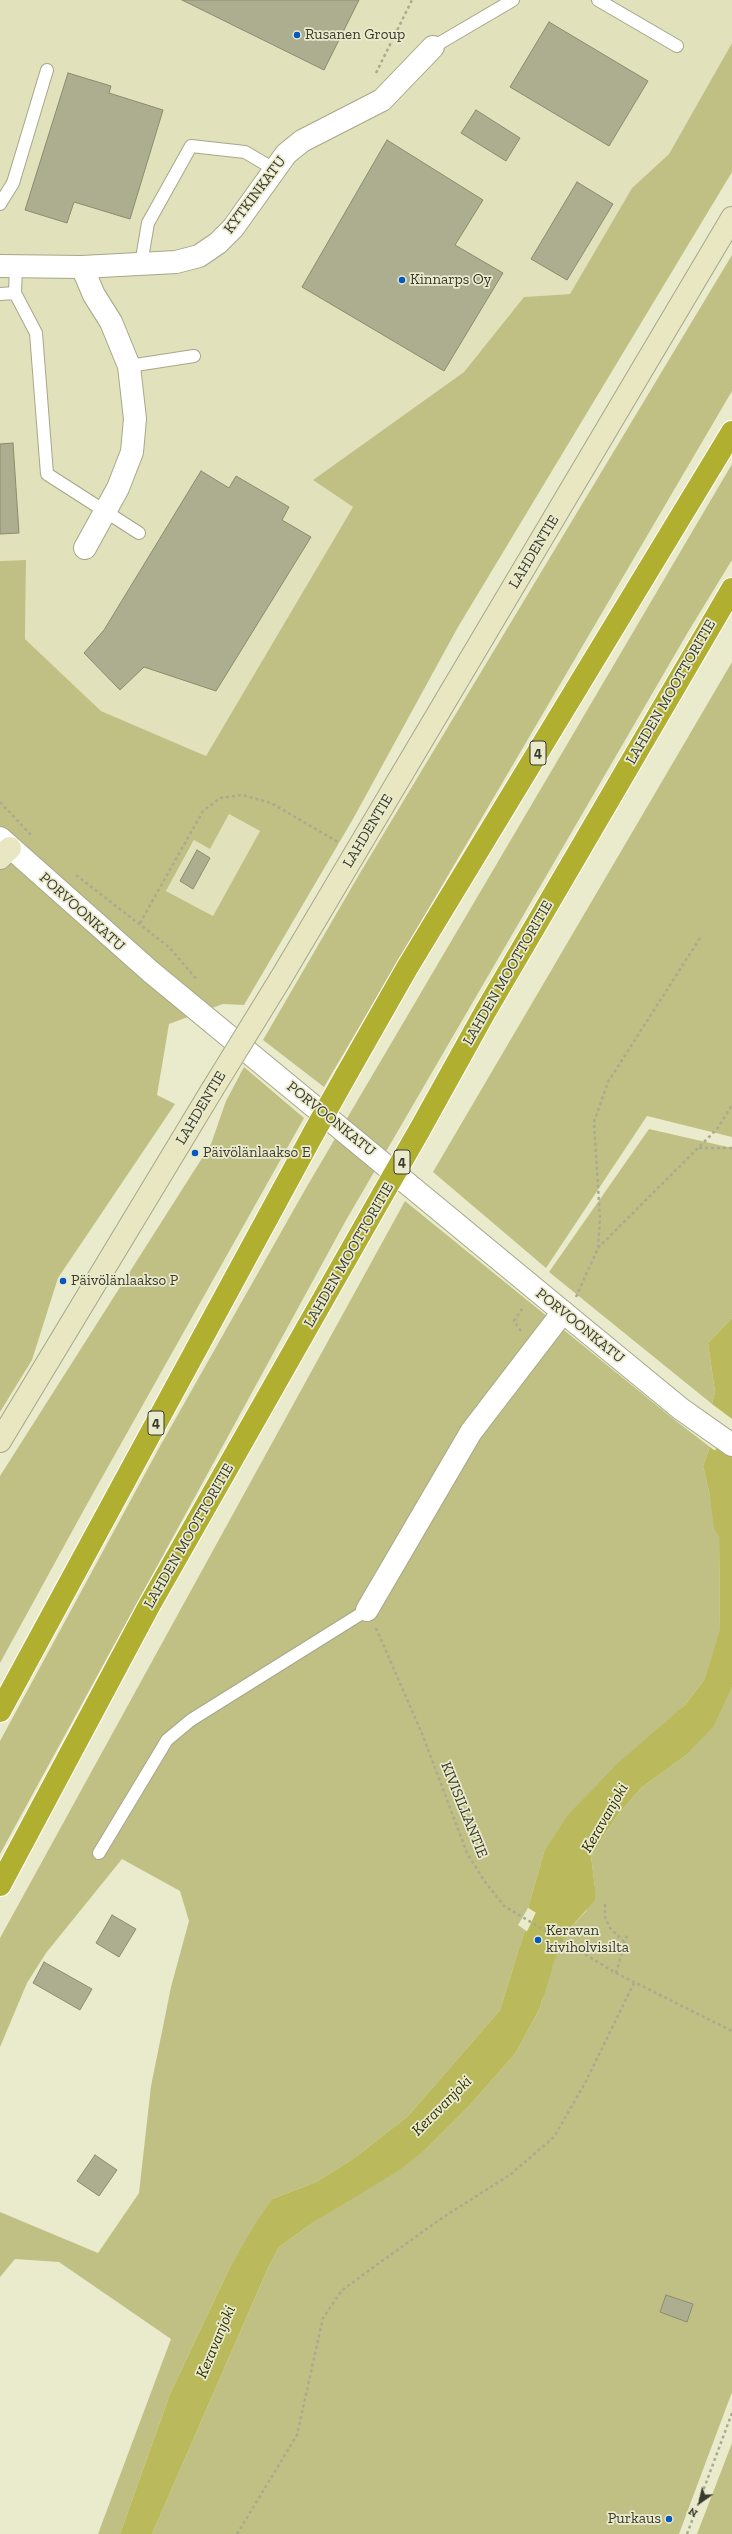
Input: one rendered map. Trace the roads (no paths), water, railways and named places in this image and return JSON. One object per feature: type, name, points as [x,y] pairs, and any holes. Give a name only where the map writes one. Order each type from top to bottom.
[{"type":"highway","name":"4","points":[[0,1711],[345,1076],[407,968],[732,432]]},
{"type":"highway","name":"LAHDEN MOOTTORITIE","points":[[0,1885],[149,1606],[485,1012],[732,589]]},
{"type":"main road","name":"LAHDENTIE","points":[[0,1441],[281,978],[732,218]]},
{"type":"street","name":"KYTKINKATU","points":[[8,266],[82,267],[141,264],[176,262],[199,256],[218,243],[233,228],[286,154],[302,141],[382,100],[433,47]]},
{"type":"street","points":[[82,267],[94,295],[111,322],[129,366],[135,419],[132,452],[118,488],[85,548]]},
{"type":"street","name":"PORVOONKATU","points":[[3,848],[563,1312],[682,1408],[732,1445]]},
{"type":"street","points":[[367,1610],[471,1432],[563,1312]]},
{"type":"lane","points":[[433,47],[513,0]]},
{"type":"lane","points":[[598,0],[677,46]]},
{"type":"lane","points":[[0,204],[13,183],[46,70]]},
{"type":"lane","points":[[141,264],[148,223],[191,146],[244,152],[274,169]]},
{"type":"lane","points":[[8,266],[15,293],[36,333],[47,474],[138,533]]},
{"type":"lane","points":[[0,294],[15,293]]},
{"type":"lane","points":[[129,366],[194,356]]},
{"type":"lane","points":[[99,1853],[167,1740],[191,1720],[367,1610]]},
{"type":"water","points":[[732,1318],[732,1419],[712,1404],[715,1392],[708,1343]]},
{"type":"water","points":[[710,1447],[732,1463],[732,1687],[713,1727],[685,1756],[641,1788],[616,1817],[591,1856],[595,1900],[567,1932],[528,1908],[544,1852],[567,1816],[619,1762],[685,1705],[704,1680],[720,1629],[719,1535],[703,1466]]},
{"type":"water","points":[[525,1930],[554,1948],[540,2008],[515,2054],[470,2105],[425,2150],[398,2171],[314,2222],[279,2247],[268,2268],[152,2534],[120,2534],[170,2394],[230,2267],[255,2224],[272,2199],[316,2182],[353,2159],[408,2116],[500,2010]]},
{"type":"waterway","name":"Keravanjoki","points":[[732,1458],[728,1490],[732,1523]]},
{"type":"waterway","name":"Keravanjoki","points":[[527,1988],[537,1954],[573,1876]]},
{"type":"place","name":"Rusanen Group","points":[[297,35]]},
{"type":"place","name":"Kinnarps Oy","points":[[402,280]]},
{"type":"place","name":"Päivölänlaakso E","points":[[195,1153]]},
{"type":"place","name":"Päivölänlaakso P","points":[[63,1281]]},
{"type":"place","name":"Keravan kiviholvisilta","points":[[538,1940]]},
{"type":"place","name":"Purkaus","points":[[669,2519]]}]
